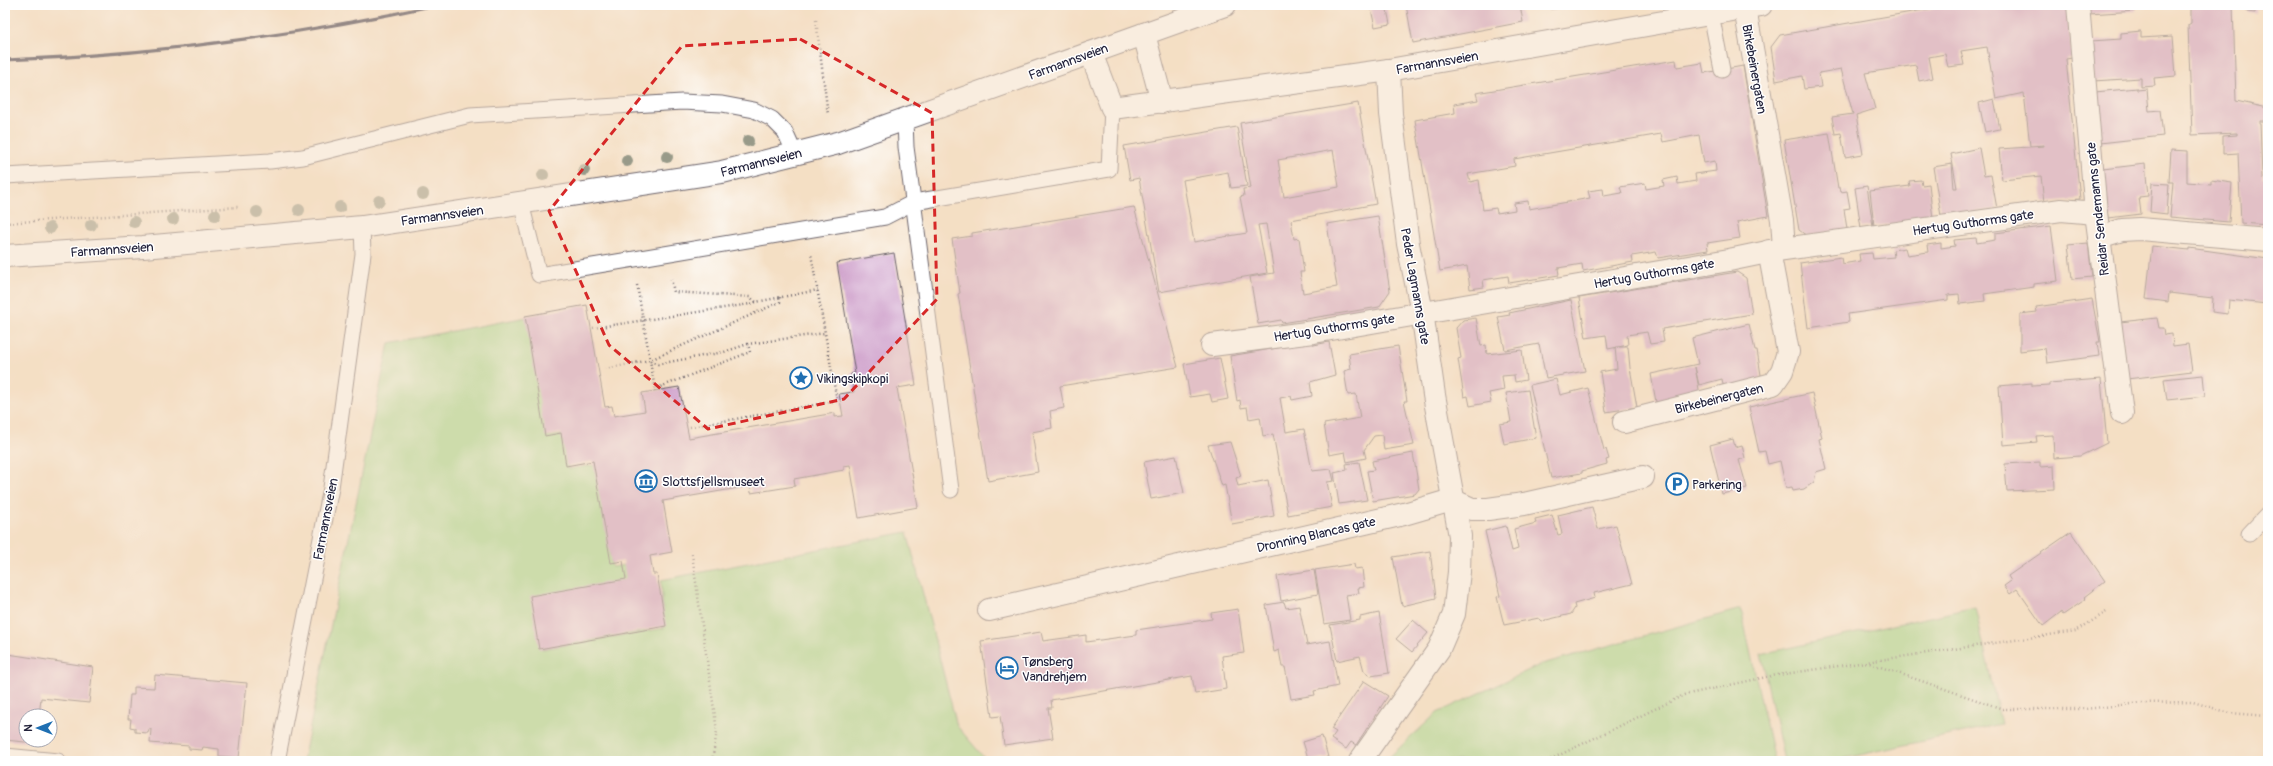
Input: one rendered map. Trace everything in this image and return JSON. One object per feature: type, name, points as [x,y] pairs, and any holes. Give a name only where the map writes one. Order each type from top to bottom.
[{"type":"street","name":"Farmannsveien","points":[[5,256],[144,247],[362,227],[722,172],[838,143],[1225,5]]},
{"type":"street","name":"Reidar Sendemanns gate","points":[[2078,5],[2096,213],[2122,413]]},
{"type":"street","name":"Farmannsveien","points":[[1112,108],[1389,70],[1753,6]]},
{"type":"street","name":"Birkebeinergaten","points":[[1624,422],[1774,384],[1782,372],[1788,352],[1777,250],[1782,220],[1753,6]]},
{"type":"street","points":[[1144,34],[1162,102]]},
{"type":"street","points":[[1091,53],[1112,108]]},
{"type":"street","name":"Peder Lagmanns gate","points":[[1360,761],[1439,649],[1454,614],[1459,572],[1460,536],[1452,500],[1434,395],[1422,312],[1408,244],[1391,114],[1389,70]]},
{"type":"street","name":"Hertug Guthorms gate","points":[[1212,345],[1314,332],[1777,250],[2061,210],[2096,213]]},
{"type":"street","points":[[2099,237],[2122,230],[2140,229],[2268,240]]},
{"type":"street","points":[[1452,500],[1472,509],[1488,510],[1524,504],[1643,477]]},
{"type":"street","name":"Dronning Blancas gate","points":[[989,610],[1404,514],[1452,500]]},
{"type":"lane","points":[[1711,14],[1722,70]]},
{"type":"lane","points":[[5,176],[270,162],[303,157],[470,115],[682,102],[722,104],[754,110],[772,119],[785,132],[795,154]]},
{"type":"lane","points":[[520,203],[539,275],[885,217],[914,202],[1109,169],[1112,108]]},
{"type":"lane","points":[[905,120],[906,147],[951,490]]},
{"type":"lane","name":"Farmannsveien","points":[[277,761],[331,488],[363,254],[362,227]]},
{"type":"lane","points":[[2249,534],[2268,514]]},
{"type":"lane","points":[[5,756],[58,761]]},
{"type":"path","points":[[816,20],[828,115]]},
{"type":"path","points":[[5,223],[246,206]]},
{"type":"path","points":[[690,427],[837,401],[807,230]]},
{"type":"path","points":[[667,253],[674,292],[750,297],[756,302]]},
{"type":"path","points":[[593,328],[750,304],[818,290]]},
{"type":"path","points":[[639,297],[655,390],[750,352],[748,344]]},
{"type":"path","points":[[604,368],[650,360],[780,302],[780,297]]},
{"type":"path","points":[[650,360],[658,364],[724,352],[748,344],[825,333]]},
{"type":"path","points":[[692,554],[717,731],[712,761]]},
{"type":"path","points":[[1547,761],[1684,695],[1771,676],[2076,631],[2108,611]]},
{"type":"path","points":[[1866,662],[2003,709],[2085,709],[2141,702],[2193,702],[2230,713],[2268,716]]},
{"type":"highlighted area","points":[[800,39],[932,113],[937,299],[844,399],[708,429],[609,345],[549,211],[682,46]]},
{"type":"green space","points":[[527,317],[547,437],[562,435],[568,469],[595,465],[612,567],[625,565],[627,582],[533,598],[542,649],[664,628],[661,580],[907,532],[957,726],[987,761],[303,761],[389,343]]},
{"type":"green space","points":[[1975,607],[2001,724],[1832,761],[1784,761],[1761,654]]},
{"type":"green space","points":[[1741,609],[1774,761],[1385,761],[1437,713],[1542,664]]},
{"type":"building","points":[[1370,5],[1386,5],[1390,24],[1375,27]]},
{"type":"building","points":[[1406,5],[1520,5],[1523,22],[1413,43]]},
{"type":"building","points":[[1549,5],[1584,5],[1584,7],[1550,9]]},
{"type":"building","points":[[1952,5],[2067,5],[2072,58],[2066,59],[2080,199],[2044,202],[2041,176],[2002,180],[1999,149],[2044,145],[2030,146],[2024,93],[1996,99],[1987,47],[1961,51],[1964,65],[1948,67],[1945,54],[1929,57],[1933,78],[1919,81],[1916,65],[1865,73],[1875,109],[1856,115],[1863,154],[1845,157],[1841,133],[1835,134],[1832,117],[1853,114],[1841,69],[1819,73],[1821,87],[1804,89],[1802,76],[1776,81],[1771,47],[1780,35]]},
{"type":"building","points":[[2088,5],[2135,5],[2136,11],[2089,14]]},
{"type":"building","points":[[2191,5],[2233,5],[2236,101],[2268,108],[2268,121],[2260,121],[2262,178],[2268,179],[2268,225],[2241,223],[2238,153],[2223,154],[2223,136],[2237,135],[2237,133],[2192,135],[2188,25],[2191,23]]},
{"type":"building","points":[[2246,5],[2268,5],[2268,8],[2255,8],[2255,13],[2247,12]]},
{"type":"building","points":[[2141,31],[2141,38],[2173,36],[2176,76],[2154,78],[2155,86],[2141,87],[2141,78],[2093,81],[2091,41],[2121,39],[2121,33]]},
{"type":"building","points":[[1676,60],[1677,67],[1702,63],[1704,73],[1743,66],[1768,216],[1737,222],[1740,238],[1707,243],[1708,250],[1658,258],[1656,252],[1632,256],[1633,262],[1583,271],[1582,264],[1558,268],[1559,275],[1509,283],[1508,276],[1483,280],[1484,287],[1470,289],[1467,266],[1440,271],[1415,120],[1455,113],[1454,104],[1478,100],[1476,93]],"holes":[[[1661,134],[1663,142],[1699,135],[1704,163],[1715,161],[1716,171],[1695,174],[1696,181],[1678,184],[1677,177],[1663,180],[1664,186],[1646,189],[1645,183],[1620,187],[1622,193],[1604,196],[1603,189],[1588,191],[1590,198],[1529,209],[1528,201],[1514,203],[1515,210],[1497,213],[1496,208],[1483,210],[1479,180],[1470,182],[1468,174],[1515,166],[1514,159]]]},
{"type":"building","points":[[2137,88],[2137,90],[2147,89],[2149,111],[2160,110],[2163,136],[2100,143],[2095,92]]},
{"type":"building","points":[[1994,99],[2000,129],[1985,132],[1979,103]]},
{"type":"building","points":[[1358,103],[1376,204],[1291,220],[1294,239],[1299,238],[1304,272],[1300,272],[1303,293],[1337,287],[1327,224],[1378,216],[1390,291],[1379,307],[1282,323],[1281,320],[1258,324],[1250,277],[1274,273],[1266,224],[1258,225],[1267,273],[1159,292],[1139,178],[1130,180],[1124,146],[1237,127],[1247,186],[1231,188],[1228,172],[1183,180],[1194,242],[1247,233],[1240,197],[1244,196],[1243,189],[1251,188],[1240,123]],"holes":[[[1333,150],[1339,187],[1284,197],[1278,160]]]},
{"type":"building","points":[[1829,133],[1838,188],[1840,188],[1841,192],[1847,191],[1850,208],[1844,209],[1847,229],[1807,236],[1799,230],[1784,140]]},
{"type":"building","points":[[1979,148],[1984,176],[1991,175],[1997,209],[1941,216],[1933,167],[1952,164],[1954,188],[1957,188],[1951,154]]},
{"type":"building","points":[[2171,150],[2187,151],[2187,182],[2211,184],[2211,180],[2232,183],[2229,222],[2170,217],[2173,182],[2169,182]]},
{"type":"building","points":[[2145,164],[2148,196],[2139,197],[2141,214],[2108,218],[2103,169]]},
{"type":"building","points":[[1921,180],[1922,185],[1929,184],[1933,219],[1874,226],[1870,191],[1910,186],[1909,181]]},
{"type":"building","points":[[2152,183],[2169,184],[2167,214],[2150,212]]},
{"type":"building","points":[[1867,186],[1873,226],[1861,228],[1855,188]]},
{"type":"building","points":[[1134,207],[1178,367],[1060,386],[1064,408],[1050,411],[1052,428],[1032,432],[1038,472],[988,481],[958,294],[960,293],[952,239],[972,236],[972,233]]},
{"type":"building","points":[[2051,226],[2058,281],[2034,284],[2034,287],[1984,294],[1985,301],[1960,304],[1959,294],[1948,295],[1948,300],[1848,314],[1849,322],[1808,328],[1800,263],[1841,257],[1842,264],[1860,261],[1859,254],[1872,253],[1873,259],[1894,257],[1893,250],[1905,248],[1907,255],[1928,252],[1927,245],[1941,243],[1941,248],[1955,246],[1954,240],[1976,238],[1977,243],[1995,240],[1995,233]]},
{"type":"building","points":[[2088,243],[2092,277],[2072,279],[2068,245]]},
{"type":"building","points":[[2152,246],[2189,250],[2189,248],[2268,259],[2267,304],[2229,300],[2228,314],[2212,312],[2213,298],[2169,293],[2168,302],[2146,299]]},
{"type":"building","points":[[894,253],[916,385],[897,388],[918,507],[859,518],[850,465],[844,466],[844,470],[794,479],[795,486],[751,493],[750,486],[663,501],[672,552],[650,556],[653,574],[657,574],[666,626],[539,649],[530,596],[626,579],[623,561],[611,563],[593,461],[566,466],[561,433],[545,436],[525,316],[587,305],[605,407],[612,406],[614,416],[645,411],[642,393],[679,387],[689,438],[835,413],[835,417],[843,416],[839,394],[854,392],[851,374],[855,373],[837,263]]},
{"type":"building","points":[[1737,272],[1746,278],[1752,314],[1662,329],[1664,342],[1650,344],[1647,332],[1627,335],[1628,345],[1608,349],[1606,335],[1586,338],[1579,298]]},
{"type":"building","points":[[2092,299],[2100,342],[2097,342],[2099,356],[2047,363],[2045,348],[2020,351],[2020,314],[2037,312],[2036,307]]},
{"type":"building","points":[[1571,300],[1585,371],[1546,378],[1539,344],[1505,350],[1498,317],[1510,315],[1509,313]]},
{"type":"building","points":[[1476,318],[1481,346],[1486,345],[1487,354],[1522,350],[1526,380],[1515,382],[1514,375],[1502,376],[1504,390],[1489,393],[1491,402],[1470,406],[1468,396],[1464,397],[1458,359],[1461,358],[1456,328],[1463,320]]},
{"type":"building","points":[[2157,318],[2159,328],[2164,328],[2165,335],[2172,334],[2173,346],[2188,344],[2192,371],[2127,379],[2120,322]]},
{"type":"building","points":[[1749,324],[1755,350],[1757,350],[1761,375],[1756,383],[1724,390],[1722,379],[1699,385],[1695,367],[1700,395],[1656,402],[1651,374],[1698,364],[1692,338]]},
{"type":"building","points":[[1313,342],[1314,345],[1329,342],[1335,375],[1310,382],[1312,396],[1292,400],[1291,396],[1280,398],[1286,432],[1304,429],[1312,471],[1331,469],[1334,481],[1327,482],[1332,507],[1288,515],[1273,434],[1263,436],[1260,417],[1249,419],[1247,407],[1241,408],[1240,400],[1237,401],[1230,356]]},
{"type":"building","points":[[1398,346],[1407,401],[1404,401],[1414,445],[1384,450],[1382,435],[1374,436],[1364,450],[1366,458],[1347,462],[1345,452],[1329,455],[1324,424],[1360,418],[1356,394],[1348,395],[1344,371],[1351,369],[1349,354]]},
{"type":"building","points":[[1615,347],[1628,347],[1637,407],[1606,412],[1600,372],[1617,369]]},
{"type":"building","points":[[1220,358],[1228,399],[1212,402],[1210,394],[1190,397],[1184,364]]},
{"type":"building","points":[[2203,375],[2205,396],[2167,400],[2164,379]]},
{"type":"building","points":[[1556,379],[1560,395],[1588,388],[1604,450],[1606,449],[1609,459],[1606,460],[1607,464],[1582,471],[1582,473],[1551,478],[1530,385]]},
{"type":"building","points":[[2101,379],[2107,443],[2080,456],[2054,458],[2053,435],[2036,436],[2037,442],[2003,445],[1999,386],[2032,383],[2032,386],[2049,385],[2049,383]]},
{"type":"building","points":[[1528,390],[1536,438],[1504,444],[1500,424],[1511,422],[1506,393]]},
{"type":"building","points":[[1812,393],[1822,438],[1819,439],[1826,469],[1816,472],[1814,482],[1804,489],[1793,491],[1792,487],[1786,488],[1780,461],[1768,464],[1765,451],[1759,452],[1749,407]]},
{"type":"building","points":[[1733,439],[1735,447],[1742,445],[1745,458],[1739,460],[1747,488],[1722,494],[1710,445]]},
{"type":"building","points":[[1230,442],[1241,476],[1236,478],[1238,486],[1268,480],[1274,516],[1232,524],[1225,485],[1222,486],[1208,445]]},
{"type":"building","points":[[1413,453],[1419,489],[1415,494],[1373,501],[1367,471],[1374,470],[1372,461]]},
{"type":"building","points":[[1176,456],[1184,493],[1151,499],[1144,462]]},
{"type":"building","points":[[1359,462],[1367,500],[1339,504],[1334,473],[1347,470],[1346,464]]},
{"type":"building","points":[[2040,462],[2040,467],[2054,466],[2055,489],[2007,491],[2005,464]]},
{"type":"building","points":[[1592,507],[1598,529],[1616,525],[1632,584],[1594,593],[1595,598],[1574,604],[1575,608],[1571,614],[1542,621],[1539,618],[1504,625],[1497,597],[1500,596],[1485,531],[1506,526],[1512,551],[1518,549],[1514,529],[1536,523],[1535,519],[1552,515],[1558,535],[1562,534],[1558,515]]},
{"type":"building","points":[[2071,532],[2105,581],[2084,597],[2086,599],[2063,615],[2061,612],[2043,626],[2017,589],[2010,594],[2004,586],[2011,581],[2008,576]]},
{"type":"building","points":[[1430,551],[1436,598],[1402,606],[1393,557]]},
{"type":"building","points":[[1354,564],[1355,569],[1362,568],[1364,587],[1358,588],[1359,593],[1346,595],[1350,620],[1324,624],[1315,570]]},
{"type":"building","points":[[1314,570],[1318,594],[1281,601],[1277,576]]},
{"type":"building","points":[[1284,602],[1286,608],[1299,606],[1307,645],[1330,641],[1338,686],[1314,691],[1315,695],[1291,699],[1285,667],[1282,667],[1279,650],[1274,652],[1266,605]]},
{"type":"building","points":[[1238,609],[1244,653],[1222,656],[1226,689],[1195,694],[1192,676],[1051,700],[1052,708],[1048,708],[1053,738],[1004,745],[1000,716],[992,717],[981,641],[1041,632],[1043,641],[1086,635],[1086,642],[1136,635],[1136,630],[1212,619],[1211,613]]},
{"type":"building","points":[[1379,613],[1389,673],[1371,676],[1364,671],[1360,656],[1337,661],[1330,625],[1360,620],[1360,617]]},
{"type":"building","points":[[1413,620],[1428,633],[1412,652],[1396,639]]},
{"type":"building","points":[[8,654],[93,667],[89,703],[41,698],[40,708],[18,708],[18,741],[5,740],[5,678]]},
{"type":"building","points":[[155,675],[247,683],[239,758],[219,756],[219,749],[203,747],[202,750],[189,749],[189,746],[150,743],[151,729],[149,729],[148,733],[135,732],[135,728],[130,727],[131,719],[128,719],[130,695],[134,695],[134,687],[154,688]]},
{"type":"building","points":[[1364,681],[1388,696],[1356,745],[1351,742],[1346,749],[1331,739],[1336,732],[1331,729]]},
{"type":"building","points":[[1322,736],[1328,757],[1309,761],[1303,742]]},
{"type":"railway","points":[[5,60],[114,54],[168,49],[276,35],[436,5]]},
{"type":"place","name":"Vikingskipkopi","points":[[801,378]]},
{"type":"place","name":"Slottsfjellsmuseet","points":[[646,481]]},
{"type":"place","name":"Parkering","points":[[1677,484]]},
{"type":"place","name":"Tønsberg Vandrehjem","points":[[1007,668]]}]
